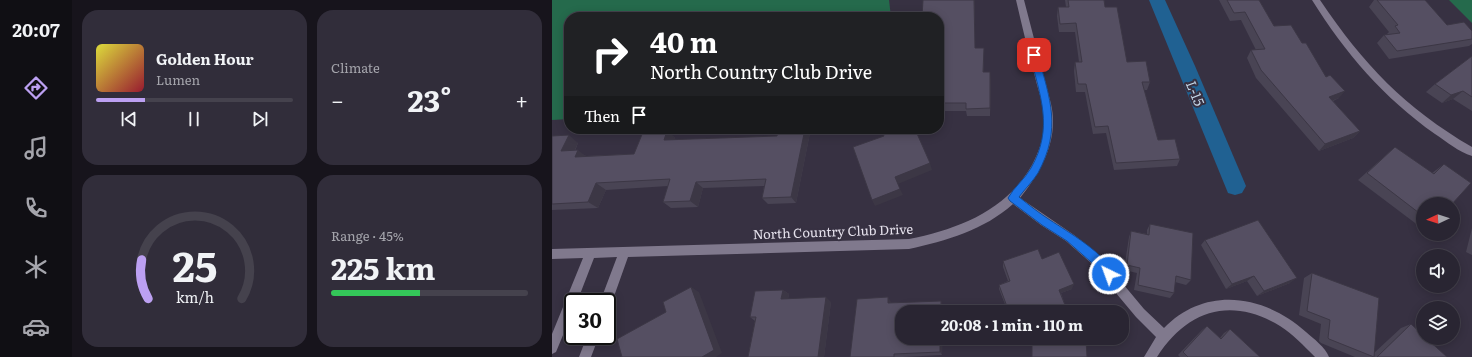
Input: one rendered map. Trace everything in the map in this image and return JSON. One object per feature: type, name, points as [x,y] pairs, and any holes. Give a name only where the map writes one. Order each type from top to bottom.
[{"type":"street","name":"North Country Club Drive","points":[[552,254],[909,244],[938,238],[968,228],[997,211],[1013,198],[1034,171],[1045,146],[1049,121],[1048,109],[1020,0]]},
{"type":"street","points":[[1316,0],[1365,67],[1392,94],[1424,121],[1472,152]]},
{"type":"street","points":[[1013,198],[1045,222],[1070,238],[1094,258],[1140,313],[1164,336]]},
{"type":"street","points":[[609,293],[624,253]]},
{"type":"street","points":[[552,348],[591,254]]},
{"type":"street","points":[[1150,357],[1164,336],[1181,319],[1194,311],[1209,306],[1224,305],[1241,306],[1268,314],[1284,322],[1300,334],[1323,357]]},
{"type":"street","points":[[585,357],[590,345]]},
{"type":"green space","points":[[552,0],[889,0],[890,12],[564,12],[564,119],[552,120]]},
{"type":"green space","points":[[1449,0],[1472,0],[1472,23]]},
{"type":"building","points":[[923,0],[974,0],[975,48],[984,48],[983,72],[990,72],[990,108],[966,109],[966,103],[944,103],[944,12],[922,12]]},
{"type":"building","points":[[1068,0],[1104,0],[1105,7],[1117,7],[1127,62],[1146,61],[1150,82],[1142,82],[1158,140],[1175,139],[1180,159],[1116,163],[1108,126],[1095,127],[1086,84],[1078,84],[1075,62],[1082,62],[1076,23],[1060,24],[1058,7],[1069,7]]},
{"type":"building","points":[[1227,0],[1259,0],[1274,26],[1291,25],[1302,43],[1306,43],[1326,77],[1330,75],[1345,91],[1329,97],[1360,131],[1325,144],[1261,70],[1251,50],[1265,49],[1245,12],[1234,13]]},
{"type":"building","points":[[1377,0],[1425,0],[1447,25],[1464,22],[1472,31],[1472,39],[1397,51],[1384,35],[1400,33],[1395,26],[1398,25]]},
{"type":"building","points":[[1472,56],[1472,97],[1463,91],[1451,95],[1435,84]]},
{"type":"building","points":[[642,134],[666,134],[664,140],[777,136],[778,134],[804,134],[791,197],[762,198],[766,179],[696,182],[690,201],[663,202],[670,179],[596,183],[588,202],[552,204],[552,136],[569,135],[561,151],[578,150],[575,157],[634,154]]},
{"type":"building","points":[[883,134],[917,134],[930,163],[895,177],[900,189],[872,200],[853,147],[884,136]]},
{"type":"building","points":[[1395,147],[1434,174],[1444,164],[1471,183],[1458,197],[1416,197],[1416,211],[1367,173]]},
{"type":"building","points":[[1258,220],[1297,278],[1264,291],[1254,276],[1232,284],[1205,240]]},
{"type":"building","points":[[1150,224],[1193,233],[1191,280],[1176,276],[1174,293],[1138,285],[1140,268],[1127,265],[1131,231],[1149,235]]},
{"type":"building","points":[[1038,249],[1042,259],[1059,252],[1074,284],[1059,290],[1065,305],[1006,305],[999,285],[1010,281],[1003,261]]},
{"type":"building","points":[[1312,273],[1379,298],[1374,357],[1329,339],[1330,320],[1307,311]]},
{"type":"building","points":[[691,287],[714,350],[702,357],[622,357],[617,339],[666,312],[663,302]]},
{"type":"building","points":[[783,290],[781,299],[826,297],[818,357],[748,357],[756,317],[750,317],[755,291]]},
{"type":"building","points":[[888,297],[888,303],[941,301],[941,305],[895,305],[895,345],[940,345],[940,352],[894,354],[894,357],[850,357],[857,299]]},
{"type":"building","points":[[1411,324],[1416,329],[1416,345],[1434,345],[1447,357],[1377,357]]},
{"type":"building","points":[[1207,326],[1221,339],[1230,329],[1260,357],[1188,357],[1183,352]]},
{"type":"building","points":[[1032,345],[1086,345],[1087,357],[1032,357]]},
{"type":"waterway","name":"L-15","points":[[1157,0],[1186,66],[1235,186]]},
{"type":"route","points":[[1034,55],[1048,109],[1048,134],[1045,146],[1034,171],[1013,198],[1045,222],[1070,238],[1094,258],[1109,274]]}]
